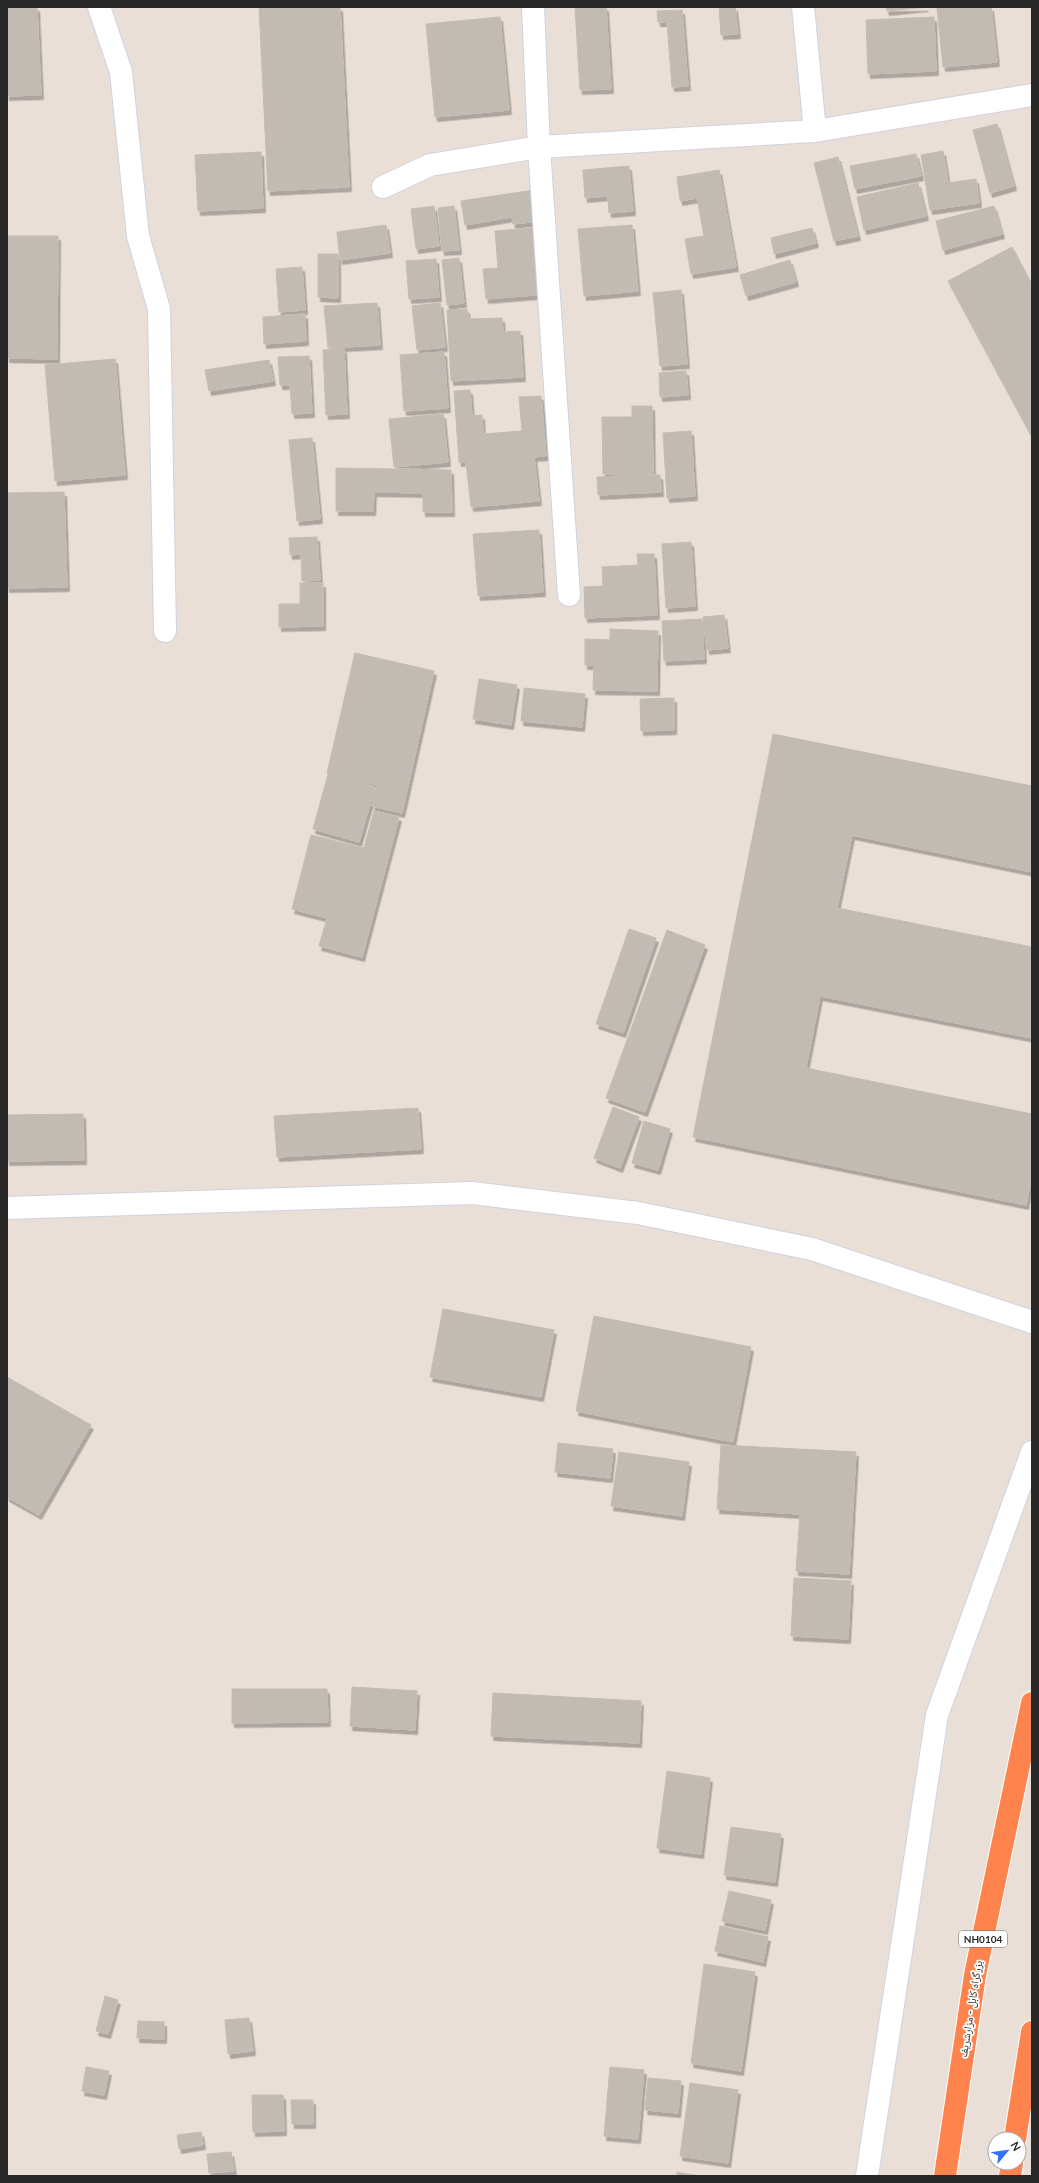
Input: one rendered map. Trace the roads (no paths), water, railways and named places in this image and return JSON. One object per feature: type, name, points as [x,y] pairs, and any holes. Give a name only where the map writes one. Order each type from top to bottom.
[{"type":"highway","name":"بزرگراه کابل - مزارشریف","points":[[945,2176],[975,1975],[1032,1703]]},
{"type":"highway","points":[[1016,2131],[1032,2032]]},
{"type":"street","points":[[98,7],[121,72],[138,236],[159,308],[165,631]]},
{"type":"street","points":[[532,7],[539,147],[569,595]]},
{"type":"street","points":[[803,7],[816,131]]},
{"type":"street","points":[[383,187],[430,166],[539,147],[816,131],[1032,95]]},
{"type":"street","points":[[7,1208],[472,1193],[638,1213],[812,1249],[1032,1322]]},
{"type":"street","points":[[867,2176],[937,1716],[1032,1452]]}]
